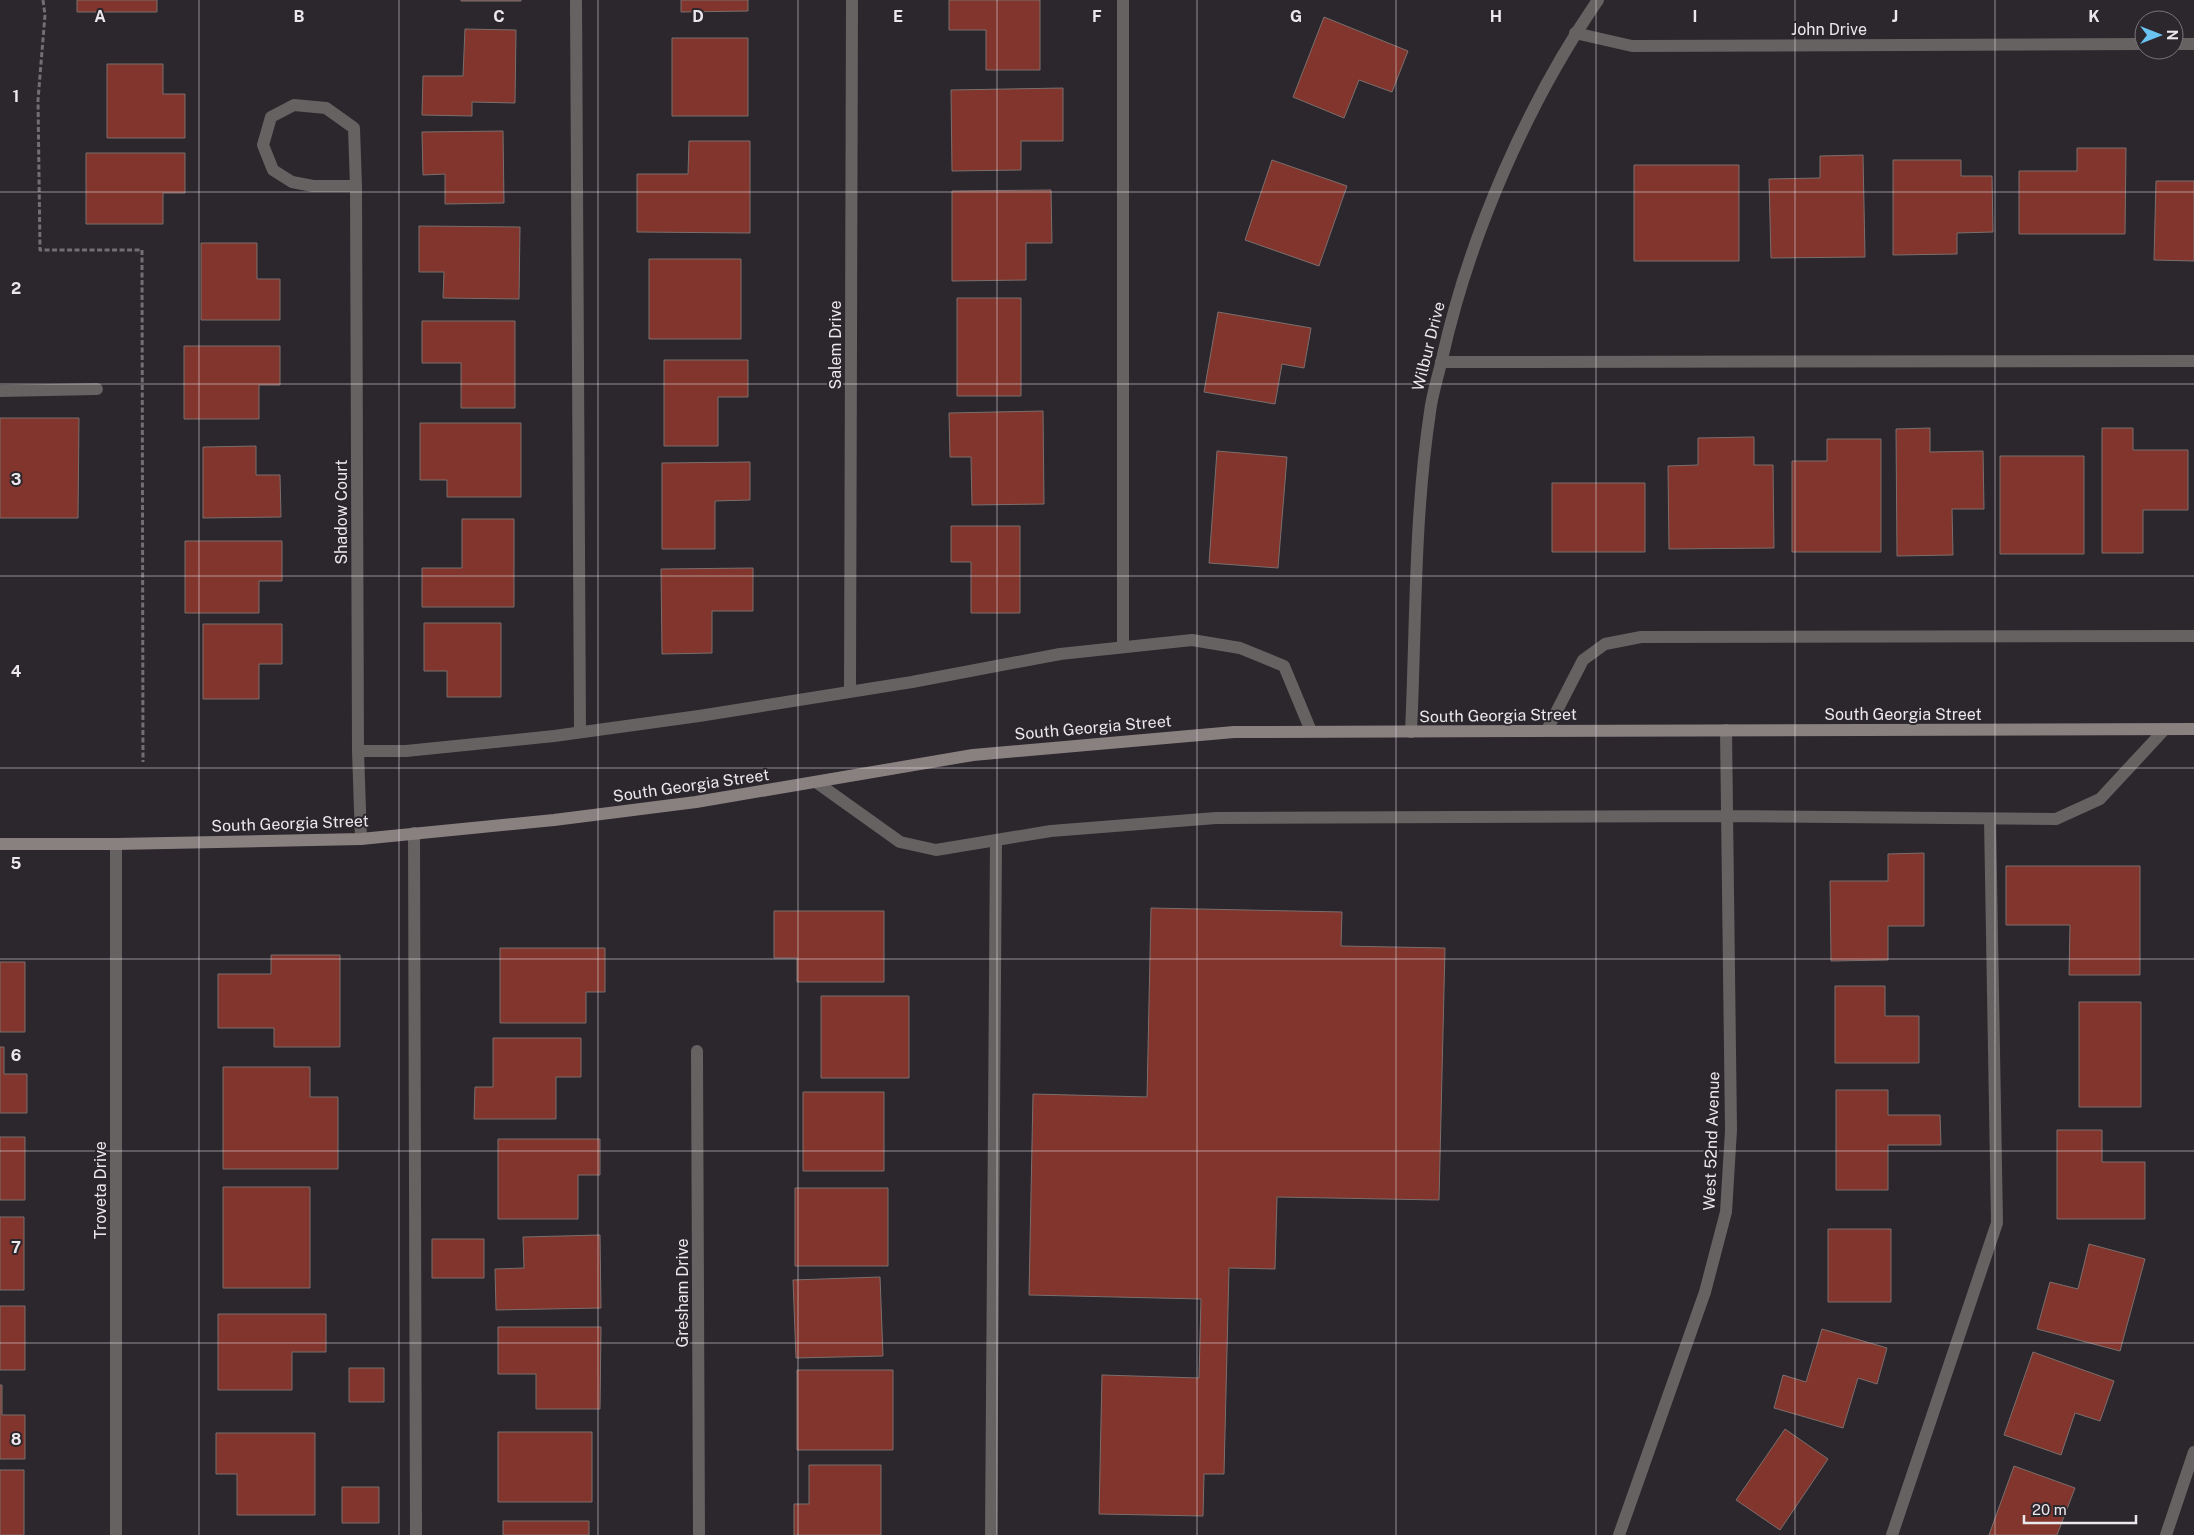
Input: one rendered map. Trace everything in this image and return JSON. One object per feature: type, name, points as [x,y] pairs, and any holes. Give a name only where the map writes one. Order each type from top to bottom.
[{"type":"main road","name":"South Georgia Street","points":[[0,844],[116,844],[361,838],[414,834],[687,804],[973,755],[1234,732],[2194,729]]},
{"type":"street","points":[[576,0],[580,732]]},
{"type":"street","name":"Salem Drive","points":[[850,690],[852,0]]},
{"type":"street","points":[[1123,0],[1123,648]]},
{"type":"street","name":"Wilbur Drive","points":[[1411,732],[1415,637],[1415,562],[1430,411],[1453,310],[1488,207],[1532,114],[1575,33],[1598,0]]},
{"type":"street","name":"John Drive","points":[[1575,33],[1632,46],[2134,44]]},
{"type":"street","name":"Shadow Court","points":[[356,186],[313,186],[292,182],[273,170],[263,145],[271,117],[294,105],[326,108],[354,128],[356,186],[358,751],[361,838]]},
{"type":"street","points":[[1441,362],[2194,361]]},
{"type":"street","points":[[0,391],[97,389]]},
{"type":"street","points":[[1547,730],[1583,660],[1605,644],[1640,637],[2194,636]]},
{"type":"street","points":[[358,751],[406,751],[580,732],[699,716],[850,690],[912,682],[1060,654],[1192,640],[1240,648],[1284,666],[1311,731]]},
{"type":"street","points":[[816,782],[900,842],[936,850],[1051,831],[1216,818],[1727,816],[2056,819],[2100,799],[2165,729]]},
{"type":"street","name":"West 52nd Avenue","points":[[1618,1535],[1705,1292],[1726,1212],[1731,1130],[1726,730]]},
{"type":"street","points":[[1892,1535],[1997,1223],[1990,819]]},
{"type":"street","points":[[414,834],[416,1535]]},
{"type":"street","points":[[991,1535],[996,840]]},
{"type":"street","name":"Troveta Drive","points":[[116,844],[116,1535]]},
{"type":"street","name":"Gresham Drive","points":[[697,1051],[700,1535]]},
{"type":"street","points":[[2166,1535],[2194,1452]]},
{"type":"building","points":[[77,0],[157,0],[157,12],[77,12]]},
{"type":"building","points":[[521,0],[521,1],[461,1]]},
{"type":"building","points":[[681,0],[748,0],[748,11],[681,12]]},
{"type":"building","points":[[949,0],[1040,0],[1040,70],[986,70],[986,30],[949,30]]},
{"type":"building","points":[[1324,17],[1408,51],[1392,92],[1359,80],[1344,118],[1293,97]]},
{"type":"building","points":[[465,29],[516,30],[515,103],[472,102],[472,116],[422,115],[423,76],[463,76]]},
{"type":"building","points":[[672,38],[748,38],[748,116],[672,116]]},
{"type":"building","points":[[107,64],[163,64],[163,94],[185,94],[185,138],[107,138]]},
{"type":"building","points":[[1063,88],[1063,141],[1021,141],[1021,170],[952,171],[951,90]]},
{"type":"building","points":[[503,131],[504,203],[445,204],[445,174],[423,175],[422,132]]},
{"type":"building","points":[[689,141],[750,141],[750,233],[637,232],[637,174],[688,174]]},
{"type":"building","points":[[2077,148],[2126,148],[2125,234],[2019,234],[2019,171],[2077,171]]},
{"type":"building","points":[[86,153],[185,153],[185,193],[163,193],[163,224],[86,224]]},
{"type":"building","points":[[1863,155],[1865,257],[1771,258],[1769,179],[1820,178],[1820,156]]},
{"type":"building","points":[[1272,160],[1347,186],[1319,266],[1245,240]]},
{"type":"building","points":[[1893,160],[1961,160],[1961,176],[1992,176],[1993,232],[1957,233],[1957,254],[1893,255]]},
{"type":"building","points":[[1634,165],[1739,165],[1739,261],[1634,261]]},
{"type":"building","points":[[2156,181],[2194,181],[2194,261],[2154,260]]},
{"type":"building","points":[[1051,190],[1052,243],[1026,243],[1026,280],[952,281],[952,191]]},
{"type":"building","points":[[419,226],[520,227],[519,299],[443,298],[444,272],[419,272]]},
{"type":"building","points":[[201,243],[257,243],[257,279],[280,279],[280,320],[201,320]]},
{"type":"building","points":[[649,259],[741,259],[741,339],[649,339]]},
{"type":"building","points":[[957,298],[1021,298],[1021,396],[957,396]]},
{"type":"building","points":[[1218,312],[1311,328],[1304,368],[1282,364],[1275,404],[1204,392]]},
{"type":"building","points":[[422,321],[515,321],[515,408],[461,408],[461,363],[422,363]]},
{"type":"building","points":[[184,346],[280,346],[280,385],[259,385],[259,419],[184,419]]},
{"type":"building","points":[[664,360],[748,360],[748,397],[718,397],[718,446],[664,446]]},
{"type":"building","points":[[1043,411],[1044,504],[972,505],[971,457],[950,457],[949,413]]},
{"type":"building","points":[[0,418],[79,418],[78,518],[0,518]]},
{"type":"building","points":[[420,423],[521,423],[521,497],[447,497],[447,480],[420,480]]},
{"type":"building","points":[[1930,428],[1930,452],[1983,451],[1984,509],[1952,509],[1953,555],[1897,556],[1896,429]]},
{"type":"building","points":[[2102,428],[2133,428],[2133,450],[2188,450],[2188,510],[2143,510],[2143,553],[2102,553]]},
{"type":"building","points":[[1754,437],[1754,465],[1773,465],[1774,548],[1669,549],[1668,466],[1698,465],[1698,438]]},
{"type":"building","points":[[1827,439],[1881,439],[1881,552],[1792,552],[1792,461],[1827,461]]},
{"type":"building","points":[[256,446],[256,475],[280,475],[281,517],[203,518],[203,447]]},
{"type":"building","points":[[1217,451],[1287,457],[1278,568],[1209,563]]},
{"type":"building","points":[[2000,456],[2084,456],[2084,554],[2000,554]]},
{"type":"building","points":[[750,462],[750,500],[715,501],[715,549],[662,549],[662,463]]},
{"type":"building","points":[[1552,483],[1645,483],[1645,552],[1552,552]]},
{"type":"building","points":[[462,519],[514,519],[514,607],[422,607],[422,568],[462,568]]},
{"type":"building","points":[[951,526],[1020,526],[1020,613],[971,613],[971,562],[951,562]]},
{"type":"building","points":[[185,541],[282,541],[282,581],[259,581],[259,613],[185,613]]},
{"type":"building","points":[[753,568],[753,611],[712,611],[712,653],[662,654],[661,569]]},
{"type":"building","points":[[424,623],[501,623],[501,697],[447,697],[447,671],[424,671]]},
{"type":"building","points":[[203,624],[282,624],[282,664],[259,664],[259,699],[203,699]]},
{"type":"building","points":[[1924,853],[1924,926],[1888,926],[1888,960],[1831,961],[1830,881],[1888,881],[1888,854]]},
{"type":"building","points":[[2006,866],[2140,866],[2140,975],[2069,975],[2070,925],[2006,925]]},
{"type":"building","points":[[1151,908],[1342,912],[1341,946],[1445,948],[1439,1200],[1277,1197],[1275,1269],[1229,1268],[1224,1474],[1204,1474],[1203,1516],[1099,1514],[1102,1375],[1199,1378],[1201,1299],[1029,1295],[1033,1094],[1147,1097]]},
{"type":"building","points":[[774,911],[884,911],[884,982],[797,982],[797,958],[774,958]]},
{"type":"building","points":[[500,948],[605,948],[605,992],[586,992],[586,1023],[500,1023]]},
{"type":"building","points":[[271,955],[340,955],[340,1047],[274,1047],[274,1028],[218,1028],[218,974],[271,974]]},
{"type":"building","points":[[0,962],[25,962],[25,1032],[0,1032]]},
{"type":"building","points":[[1835,986],[1885,986],[1885,1016],[1919,1016],[1919,1063],[1835,1063]]},
{"type":"building","points":[[821,996],[909,996],[909,1078],[821,1078]]},
{"type":"building","points":[[2079,1002],[2141,1002],[2141,1107],[2079,1107]]},
{"type":"building","points":[[493,1038],[581,1038],[581,1077],[556,1077],[556,1119],[474,1119],[475,1087],[493,1087]]},
{"type":"building","points":[[0,1047],[4,1047],[4,1074],[27,1074],[27,1113],[0,1113]]},
{"type":"building","points":[[223,1067],[310,1067],[310,1097],[338,1097],[338,1169],[223,1169]]},
{"type":"building","points":[[1836,1090],[1888,1090],[1888,1115],[1940,1115],[1941,1145],[1888,1145],[1888,1190],[1836,1190]]},
{"type":"building","points":[[803,1092],[884,1092],[884,1171],[803,1171]]},
{"type":"building","points":[[2057,1130],[2102,1130],[2102,1162],[2145,1162],[2145,1219],[2057,1219]]},
{"type":"building","points":[[0,1137],[25,1137],[25,1200],[0,1200]]},
{"type":"building","points":[[498,1139],[600,1139],[600,1175],[578,1175],[578,1219],[498,1219]]},
{"type":"building","points":[[223,1187],[310,1187],[310,1288],[223,1288]]},
{"type":"building","points":[[795,1188],[888,1188],[888,1266],[795,1266]]},
{"type":"building","points":[[0,1217],[24,1217],[24,1290],[0,1290]]},
{"type":"building","points":[[1828,1229],[1891,1229],[1891,1302],[1828,1302]]},
{"type":"building","points":[[600,1235],[601,1308],[496,1310],[495,1269],[524,1268],[523,1237]]},
{"type":"building","points":[[432,1239],[484,1239],[484,1278],[432,1278]]},
{"type":"building","points":[[2089,1244],[2145,1259],[2120,1351],[2037,1329],[2050,1282],[2078,1289]]},
{"type":"building","points":[[880,1277],[883,1356],[796,1358],[793,1280]]},
{"type":"building","points":[[0,1306],[25,1306],[25,1370],[0,1370]]},
{"type":"building","points":[[218,1314],[326,1314],[326,1352],[292,1352],[292,1390],[218,1390]]},
{"type":"building","points":[[498,1327],[601,1327],[600,1409],[536,1409],[536,1374],[498,1374]]},
{"type":"building","points":[[1822,1329],[1887,1348],[1877,1384],[1858,1378],[1843,1428],[1774,1408],[1783,1375],[1806,1382]]},
{"type":"building","points":[[2033,1352],[2114,1381],[2100,1421],[2075,1413],[2061,1455],[2004,1435]]},
{"type":"building","points":[[349,1368],[384,1368],[384,1402],[349,1402]]},
{"type":"building","points":[[797,1370],[893,1370],[893,1450],[797,1450]]},
{"type":"building","points":[[0,1385],[2,1385],[2,1415],[25,1415],[25,1459],[0,1459]]},
{"type":"building","points":[[1785,1429],[1828,1459],[1780,1530],[1736,1500]]},
{"type":"building","points":[[498,1432],[592,1432],[592,1502],[498,1502]]},
{"type":"building","points":[[216,1433],[315,1433],[315,1515],[237,1515],[237,1474],[216,1474]]},
{"type":"building","points":[[809,1465],[881,1465],[881,1535],[794,1535],[794,1504],[809,1504]]},
{"type":"building","points":[[2014,1466],[2075,1488],[2057,1535],[1989,1535]]},
{"type":"building","points":[[0,1470],[24,1470],[24,1535],[0,1535]]},
{"type":"building","points":[[342,1487],[379,1487],[379,1523],[342,1523]]},
{"type":"building","points":[[503,1521],[589,1521],[589,1535],[503,1535]]}]
